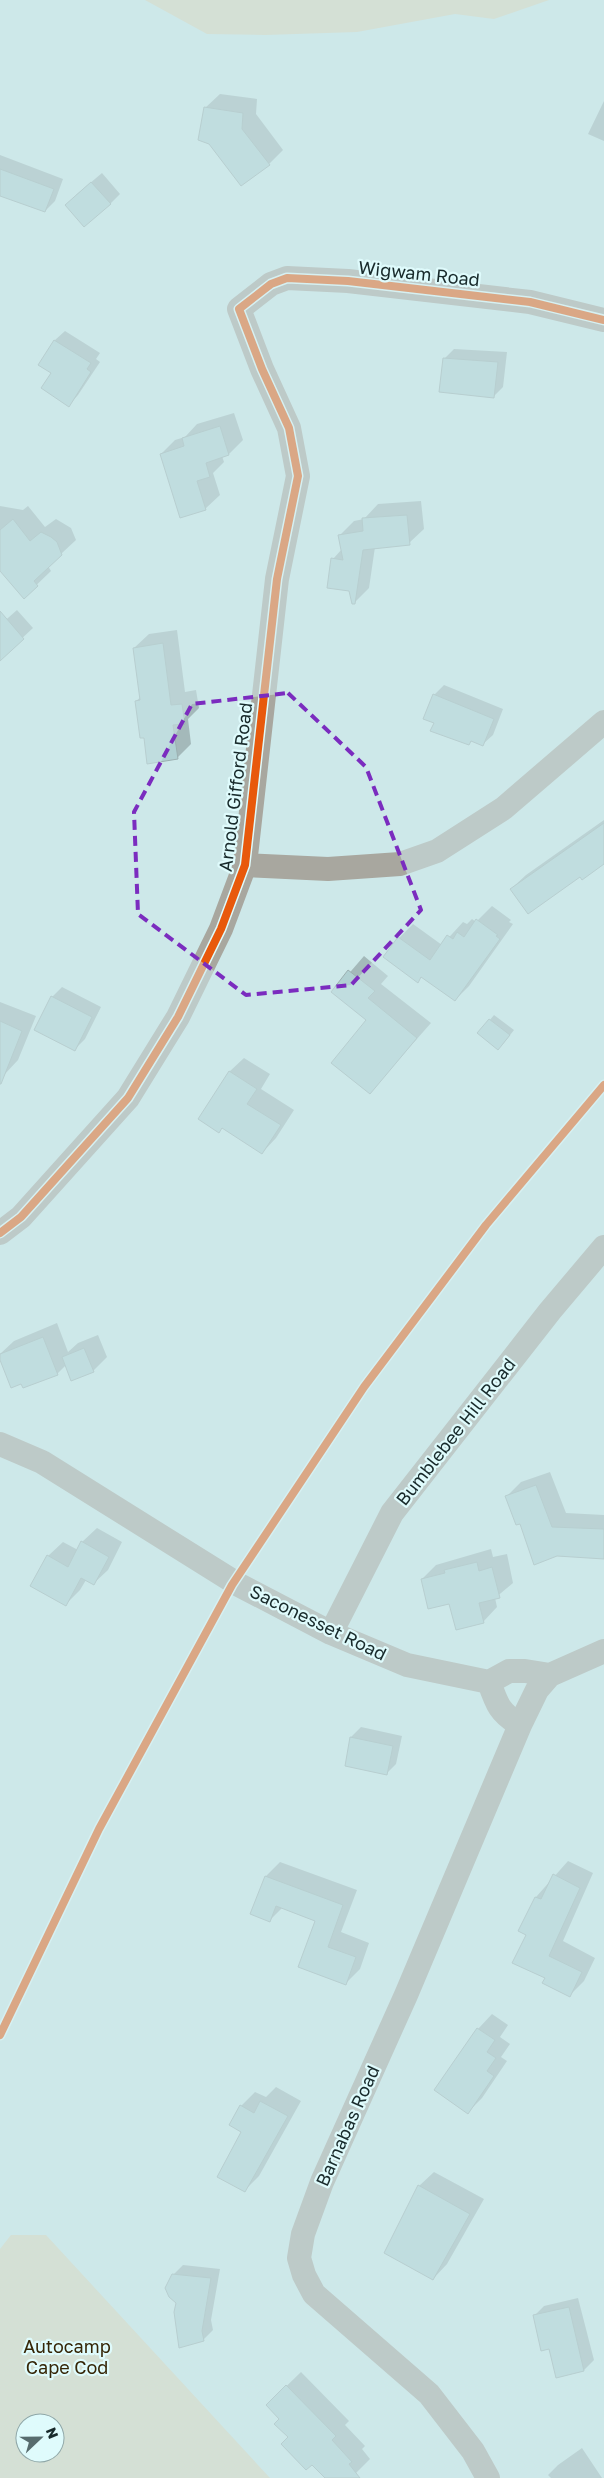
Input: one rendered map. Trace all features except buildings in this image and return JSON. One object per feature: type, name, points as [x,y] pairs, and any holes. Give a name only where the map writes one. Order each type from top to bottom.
[{"type":"street","name":"Wigwam Road","points":[[239,309],[271,284],[287,278],[348,281],[530,302],[604,320]]},
{"type":"street","name":"Arnold Gifford Road","points":[[0,1233],[22,1217],[128,1098],[178,1017],[221,929],[245,865],[278,579],[298,476],[289,428],[262,369],[239,309]]},
{"type":"street","points":[[245,865],[328,869],[400,864],[437,851],[504,808],[604,722]]},
{"type":"street","name":"Bumblebee Hill Road","points":[[331,1633],[392,1513],[550,1311],[604,1247]]},
{"type":"street","name":"Saconesset Road","points":[[0,1444],[42,1462],[239,1585],[331,1633],[407,1664],[489,1682]]},
{"type":"street","points":[[520,1725],[504,1716],[496,1702],[489,1682],[508,1671],[525,1671],[550,1675],[604,1651]]},
{"type":"street","name":"Barnabas Road","points":[[488,2478],[473,2451],[428,2394],[314,2294],[304,2275],[300,2258],[303,2234],[322,2182],[406,1995],[520,1725],[537,1690],[550,1675]]},
{"type":"highlighted area","points":[[288,693],[366,767],[421,910],[351,985],[246,995],[138,914],[134,812],[192,704]]},
{"type":"green space","points":[[145,0],[549,0],[494,19],[455,14],[357,32],[265,35],[207,34]]},
{"type":"green space","name":"Autocamp Cape Cod","points":[[11,2235],[46,2235],[270,2478],[0,2478],[0,2249]]},
{"type":"cycle path","points":[[0,1233],[21,1217],[128,1098],[178,1017],[221,929],[245,865],[277,579],[298,476],[289,428],[262,369],[239,309],[271,284],[287,278],[348,281],[530,302],[604,320]]},
{"type":"cycle path","points":[[0,2035],[99,1829],[232,1585],[364,1387],[486,1225],[604,1085]]}]
